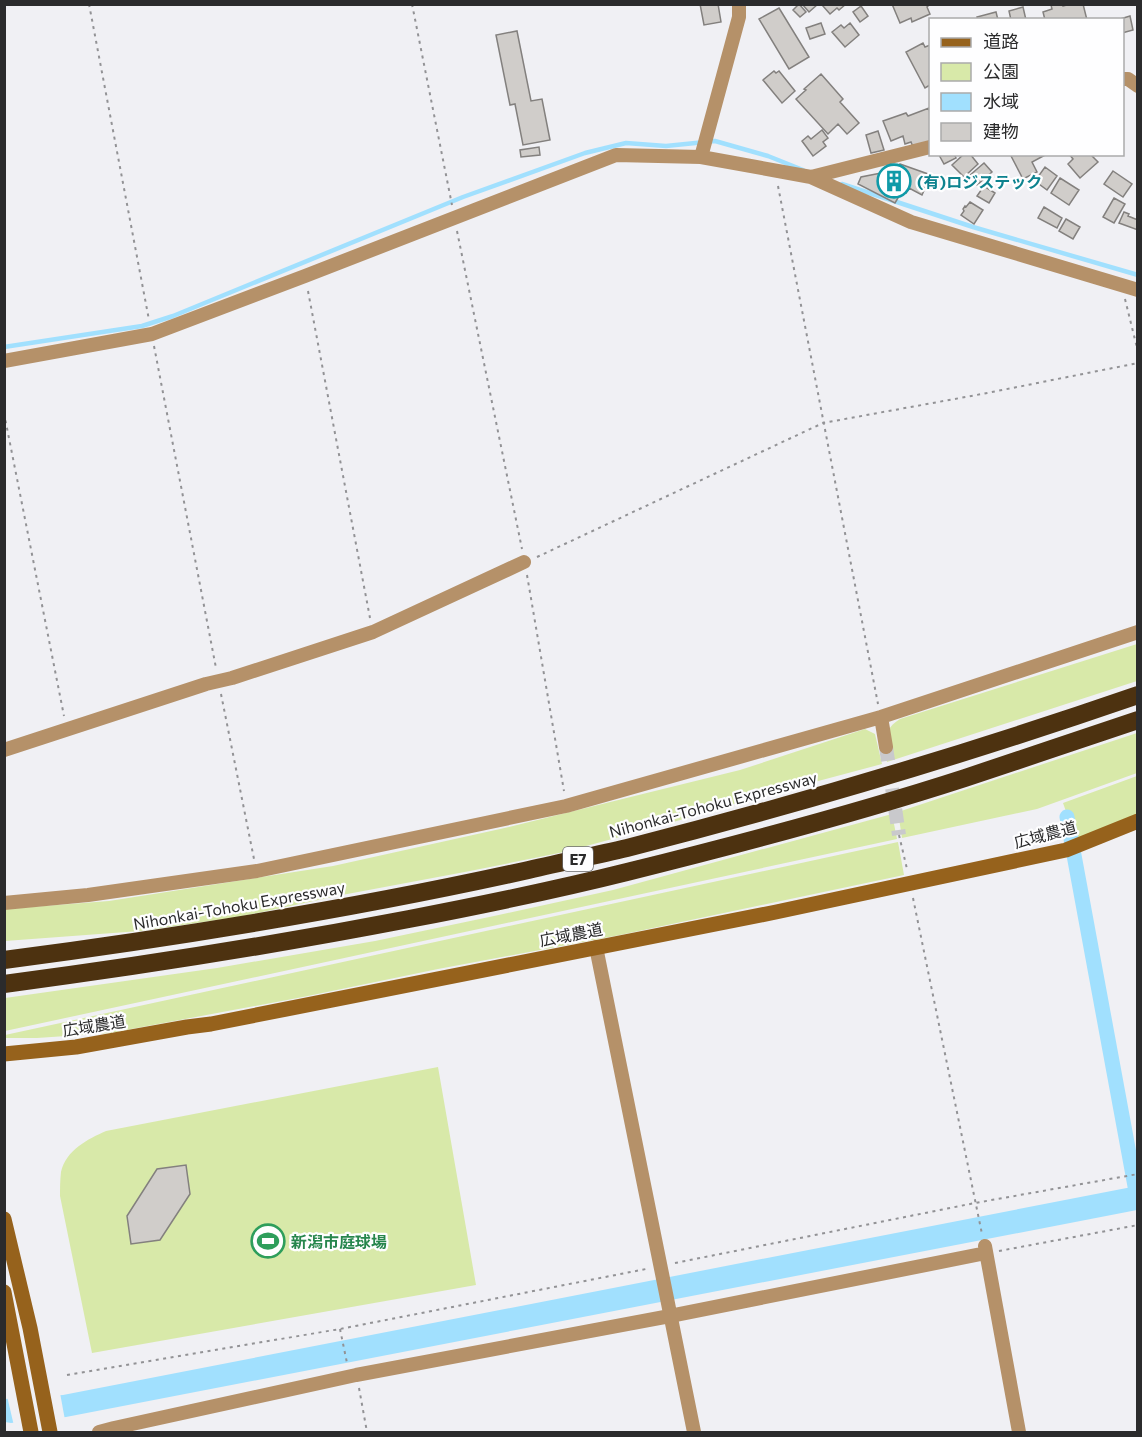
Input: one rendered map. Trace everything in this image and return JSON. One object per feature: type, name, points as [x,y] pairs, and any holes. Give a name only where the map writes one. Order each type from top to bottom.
[{"type":"highway","name":"Nihonkai-Tohoku Expressway","points":[[4,960],[311,914],[434,890],[624,848],[857,785],[1053,724],[1137,695]]},
{"type":"highway","name":"E7","points":[[4,984],[166,962],[312,938],[502,901],[625,873],[875,805],[1137,720]]},
{"type":"street","points":[[701,157],[739,17],[740,4]]},
{"type":"street","points":[[1124,79],[1128,79],[1137,86]]},
{"type":"street","points":[[811,177],[929,147]]},
{"type":"street","points":[[4,361],[152,334],[616,155],[701,157],[811,177],[911,222],[1137,290]]},
{"type":"street","points":[[4,750],[373,632],[524,562]]},
{"type":"street","points":[[4,903],[88,895],[257,871],[566,806],[881,717],[1137,632]]},
{"type":"street","points":[[881,717],[886,747]]},
{"type":"street","name":"広域農道","points":[[4,1054],[76,1047],[211,1024],[776,912],[1066,850],[1137,821]]},
{"type":"street","points":[[596,947],[694,1432]]},
{"type":"street","points":[[4,1219],[30,1328],[50,1432]]},
{"type":"street","points":[[99,1432],[353,1374],[985,1249],[1019,1432]]},
{"type":"street","points":[[4,1292],[31,1432]]},
{"type":"path","points":[[89,4],[257,871]]},
{"type":"path","points":[[412,4],[524,562],[566,806]]},
{"type":"path","points":[[775,171],[881,717]]},
{"type":"path","points":[[305,276],[373,632]]},
{"type":"path","points":[[1122,286],[1137,352]]},
{"type":"path","points":[[524,562],[823,423],[1137,363]]},
{"type":"path","points":[[4,412],[67,730]]},
{"type":"path","points":[[899,835],[985,1249],[1137,1225]]},
{"type":"path","points":[[67,1375],[340,1329],[661,1268],[975,1203],[1137,1174]]},
{"type":"path","points":[[340,1329],[367,1432]]},
{"type":"green space","points":[[1137,644],[1137,681],[887,762],[885,738],[890,728],[900,719]]},
{"type":"green space","points":[[865,729],[875,734],[882,764],[564,852],[239,917],[140,931],[5,941],[5,909],[109,901],[333,866],[509,827],[740,770]]},
{"type":"green space","points":[[1137,733],[1137,773],[1037,809],[902,838],[898,812]]},
{"type":"green space","points":[[1137,776],[1137,816],[1076,840],[1063,803]]},
{"type":"green space","points":[[892,814],[897,839],[5,1031],[5,998],[217,968],[375,941],[613,890]]},
{"type":"green space","points":[[898,842],[904,875],[620,935],[110,1033],[5,1038],[5,1035]]},
{"type":"green space","name":"新潟市庭球場","points":[[438,1067],[476,1285],[92,1353],[60,1196],[61,1172],[64,1164],[79,1146],[106,1131]]},
{"type":"water","points":[[1137,1186],[1137,1210],[66,1417],[5,1422],[5,1399],[63,1395]]},
{"type":"pier","points":[[60,1393],[65,1420],[14,1426],[7,1396]]},
{"type":"building","points":[[700,4],[718,4],[721,22],[704,25]]},
{"type":"building","points":[[799,4],[806,12],[800,17],[793,10]]},
{"type":"building","points":[[802,4],[818,4],[809,12]]},
{"type":"building","points":[[846,4],[830,14],[822,5]]},
{"type":"building","points":[[892,4],[930,4],[927,7],[930,14],[912,22],[911,18],[900,23]]},
{"type":"building","points":[[1083,4],[1086,18],[1044,18],[1043,12],[1052,9],[1051,5]]},
{"type":"building","points":[[861,6],[868,16],[860,22],[853,12]]},
{"type":"building","points":[[1023,7],[1026,18],[1011,18],[1009,11]]},
{"type":"building","points":[[779,8],[809,57],[789,69],[759,19]]},
{"type":"building","points":[[996,12],[998,18],[977,18]]},
{"type":"building","points":[[1130,16],[1133,30],[1124,32],[1124,18]]},
{"type":"building","points":[[821,23],[825,34],[810,39],[806,28]]},
{"type":"building","points":[[850,23],[859,35],[845,47],[832,32],[841,25],[844,28]]},
{"type":"building","points":[[517,31],[531,101],[542,99],[550,140],[523,145],[515,104],[510,105],[496,35]]},
{"type":"building","points":[[923,43],[925,47],[929,45],[929,86],[925,88],[906,52]]},
{"type":"building","points":[[774,71],[776,73],[779,71],[795,91],[782,103],[763,80]]},
{"type":"building","points":[[821,74],[843,99],[840,102],[859,123],[847,134],[838,124],[828,134],[796,99]]},
{"type":"building","points":[[929,108],[929,141],[913,147],[911,142],[905,144],[903,136],[891,141],[883,121],[906,113],[908,116]]},
{"type":"building","points":[[822,130],[828,138],[823,142],[826,146],[813,156],[802,141],[808,136],[811,139]]},
{"type":"building","points":[[878,131],[884,150],[871,153],[866,135]]},
{"type":"building","points":[[539,147],[540,155],[521,157],[520,150]]},
{"type":"building","points":[[940,156],[955,156],[956,158],[944,164]]},
{"type":"building","points":[[962,156],[972,156],[978,164],[964,177],[952,165]]},
{"type":"building","points":[[1011,156],[1043,156],[1032,162],[1037,172],[1023,179]]},
{"type":"building","points":[[1071,156],[1092,156],[1098,162],[1080,178],[1068,164],[1073,159]]},
{"type":"building","points":[[984,163],[992,172],[977,185],[969,176]]},
{"type":"building","name":"(有)ロジステック","points":[[900,164],[931,175],[922,195],[909,188],[906,193],[902,191],[895,203],[858,184],[861,177],[881,173],[893,178]]},
{"type":"building","points":[[1045,167],[1057,176],[1047,190],[1035,181]]},
{"type":"building","points":[[1113,171],[1132,184],[1123,197],[1104,184]]},
{"type":"building","points":[[1060,178],[1079,190],[1069,205],[1051,193]]},
{"type":"building","points":[[984,186],[995,193],[989,203],[977,196]]},
{"type":"building","points":[[1114,198],[1125,204],[1114,223],[1103,217]]},
{"type":"building","points":[[970,202],[983,210],[974,224],[961,215],[965,206]]},
{"type":"building","points":[[1044,207],[1062,218],[1057,228],[1038,218]]},
{"type":"building","points":[[1124,212],[1138,220],[1138,230],[1119,223]]},
{"type":"building","points":[[1066,219],[1080,227],[1073,239],[1059,231]]},
{"type":"building","points":[[186,1165],[190,1194],[160,1240],[131,1244],[127,1216],[157,1169]]},
{"type":"waterway","points":[[4,347],[142,326],[173,316],[463,197],[585,153],[626,143],[666,146],[715,141],[768,156],[803,170]]},
{"type":"waterway","points":[[842,184],[973,227],[1138,275]]},
{"type":"waterway","points":[[1067,817],[1137,1197]]},
{"type":"tunnel","points":[[886,747],[899,835]]},
{"type":"place","name":"(有)ロジステック","points":[[894,181]]},
{"type":"place","name":"新潟市庭球場","points":[[268,1241]]}]
